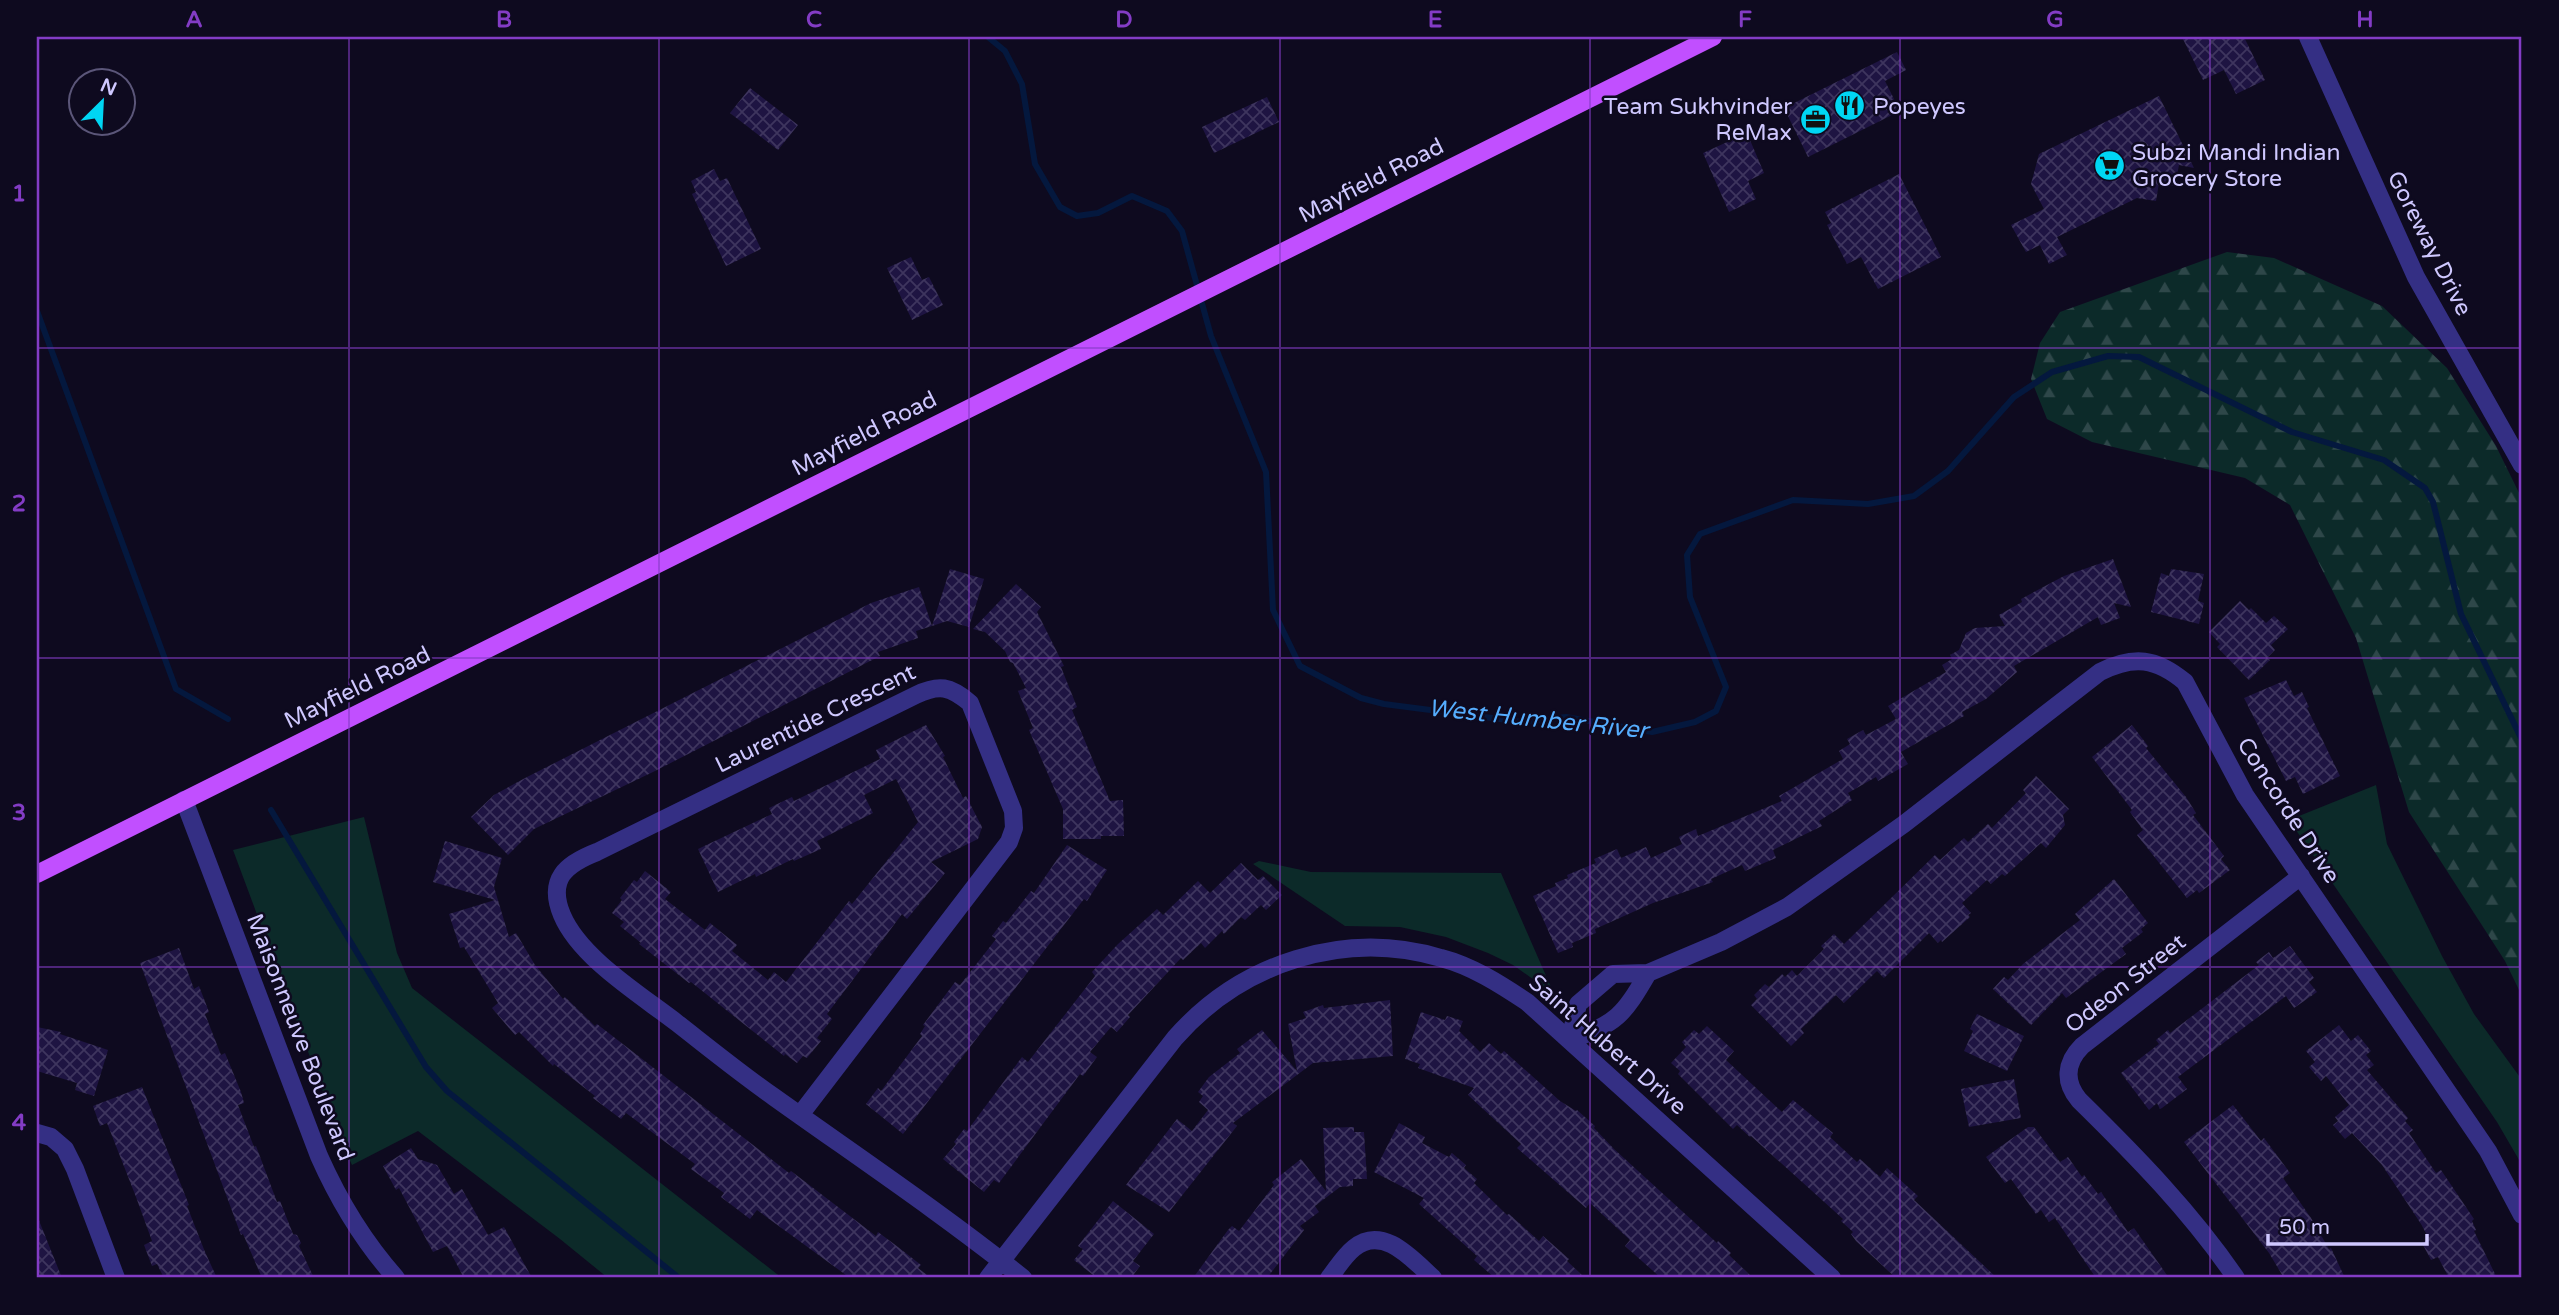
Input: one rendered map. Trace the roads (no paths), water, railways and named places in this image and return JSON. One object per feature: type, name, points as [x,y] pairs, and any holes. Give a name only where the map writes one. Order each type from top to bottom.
[{"type":"main road","name":"Mayfield Road","points":[[37,874],[1713,37]]},
{"type":"street","name":"Goreway Drive","points":[[2308,37],[2416,277],[2522,465]]},
{"type":"street","name":"Concorde Drive","points":[[1570,1040],[1578,1004],[1613,974],[1648,973],[1721,942],[1787,907],[1904,824],[2100,673],[2116,664],[2146,661],[2172,671],[2185,682],[2245,795],[2488,1151],[2522,1215]]},
{"type":"street","name":"Laurentide Crescent","points":[[800,1115],[1009,842],[1014,828],[1013,811],[970,703],[945,688],[931,688],[597,852],[575,860],[563,872],[557,886],[557,899],[563,916],[591,954],[800,1115],[910,1192],[1023,1278]]},
{"type":"street","name":"Maisonneuve Boulevard","points":[[184,800],[319,1156],[338,1199],[372,1251],[396,1278]]},
{"type":"street","name":"Odeon Street","points":[[2236,1278],[2167,1190],[2078,1100],[2070,1088],[2067,1073],[2075,1053],[2082,1046],[2301,876]]},
{"type":"street","name":"Saint Hubert Drive","points":[[988,1278],[1189,1022],[1233,987],[1280,964],[1317,952],[1364,946],[1443,958],[1502,985],[1527,1002],[1832,1278]]},
{"type":"street","points":[[1570,1040],[1605,1028],[1629,1006],[1648,973]]},
{"type":"street","points":[[37,1133],[51,1137],[65,1149],[116,1278]]},
{"type":"street","points":[[1329,1278],[1355,1247],[1377,1240],[1392,1244],[1433,1278]]},
{"type":"waterway","name":"West Humber River","points":[[988,37],[1005,51],[1022,84],[1035,164],[1060,207],[1077,216],[1098,213],[1132,196],[1167,211],[1182,231],[1211,336],[1266,472],[1273,610],[1300,666],[1361,698],[1384,704],[1523,722],[1566,717],[1652,732],[1695,722],[1716,711],[1726,687],[1690,597],[1687,555],[1700,534],[1793,500],[1868,504],[1914,496],[1948,471],[2014,397],[2052,372],[2108,356],[2139,357],[2292,432],[2384,460],[2425,488],[2433,502],[2461,614],[2522,740]]},
{"type":"waterway","points":[[37,311],[176,689],[228,719]]},
{"type":"waterway","points":[[271,810],[426,1067],[447,1091],[679,1278]]},
{"type":"place","name":"Popeyes","points":[[1850,106]]},
{"type":"place","name":"Team Sukhvinder ReMax","points":[[1815,119]]},
{"type":"place","name":"Subzi Mandi Indian Grocery Store","points":[[2109,165]]}]
